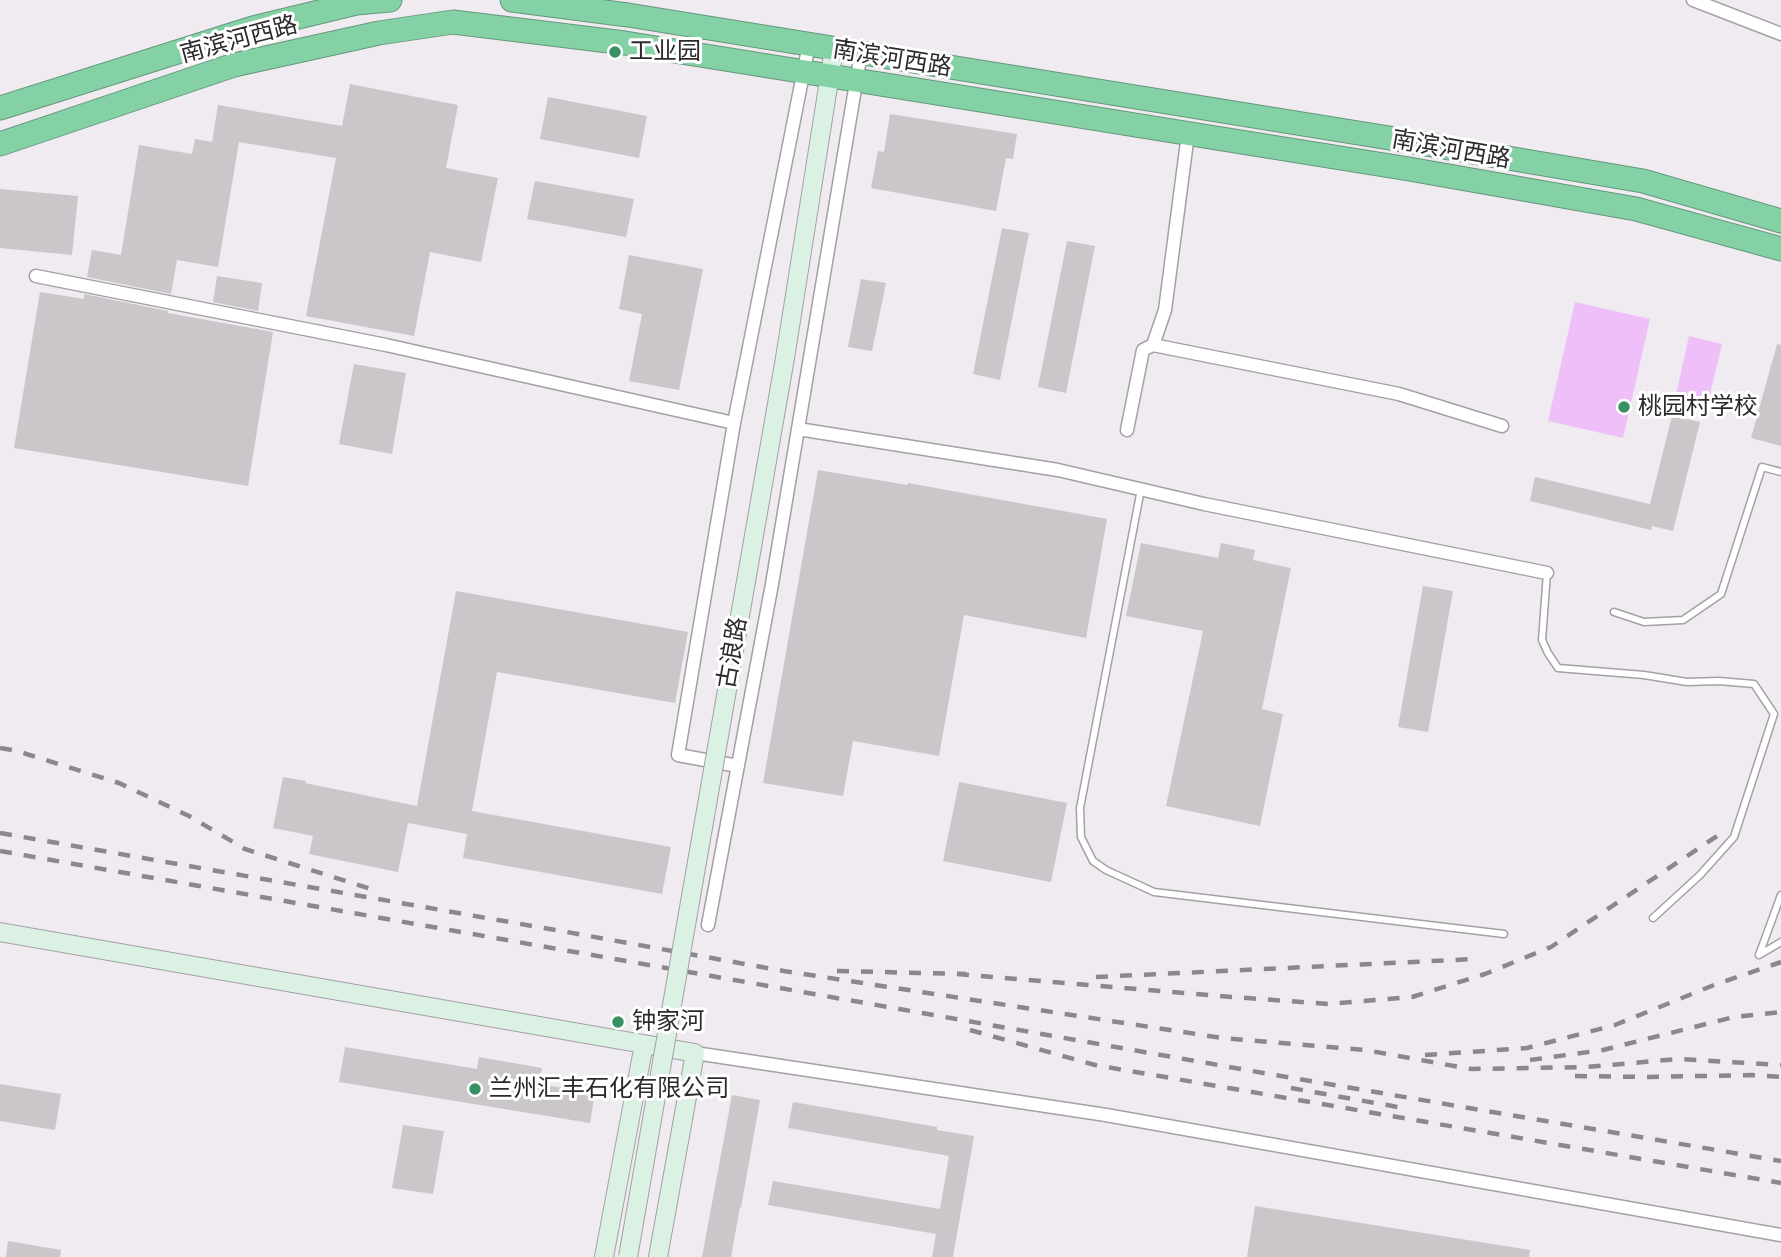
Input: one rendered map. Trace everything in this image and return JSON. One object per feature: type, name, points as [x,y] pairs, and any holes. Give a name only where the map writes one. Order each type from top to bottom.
[{"type":"highway","name":"南滨河西路","points":[[0,108],[253,28],[356,3],[390,0]]},
{"type":"highway","name":"南滨河西路","points":[[512,0],[628,15],[1643,181],[1781,221]]},
{"type":"highway","name":"南滨河西路","points":[[0,144],[234,65],[379,33],[453,22],[625,43],[1636,208],[1781,249]]},
{"type":"main road","name":"古浪路","points":[[628,1257],[785,358],[834,48]]},
{"type":"main road","points":[[0,932],[695,1053],[658,1257]]},
{"type":"main road","points":[[604,1257],[644,1044]]},
{"type":"street","points":[[1693,0],[1781,34]]},
{"type":"street","points":[[738,766],[678,755],[734,423],[808,44]]},
{"type":"street","points":[[708,925],[770,597],[861,53]]},
{"type":"street","points":[[1153,345],[1165,310],[1188,134]]},
{"type":"street","points":[[37,276],[386,345],[734,423]]},
{"type":"street","points":[[1127,430],[1143,350],[1153,345],[1399,394],[1502,426]]},
{"type":"street","points":[[798,429],[1058,470],[1203,504],[1546,573]]},
{"type":"street","points":[[695,1053],[1106,1115],[1781,1235]]},
{"type":"lane","points":[[1614,612],[1644,622],[1683,620],[1721,594],[1762,467],[1781,472]]},
{"type":"lane","points":[[1141,489],[1080,808],[1081,836],[1094,861],[1106,870],[1154,892],[1504,934]]},
{"type":"lane","points":[[1546,573],[1542,640],[1559,668],[1644,675],[1687,682],[1754,684],[1774,714],[1734,837],[1700,875],[1653,918]]},
{"type":"lane","points":[[1781,895],[1759,955],[1781,942]]},
{"type":"shaded area","points":[[1575,302],[1650,319],[1623,438],[1548,421]]},
{"type":"shaded area","points":[[1689,336],[1722,344],[1707,407],[1675,399]]},
{"type":"building","points":[[350,84],[458,105],[446,168],[498,178],[481,262],[430,252],[414,336],[306,316],[336,158],[239,142],[218,267],[177,260],[171,294],[87,277],[92,250],[121,255],[139,145],[192,154],[195,139],[212,142],[218,105],[342,126]]},
{"type":"building","points":[[548,97],[647,116],[639,158],[540,139]]},
{"type":"building","points":[[890,114],[1017,134],[1013,159],[1006,158],[996,211],[871,188],[878,151],[884,152]]},
{"type":"building","points":[[535,181],[634,199],[626,237],[527,219]]},
{"type":"building","points":[[0,189],[78,196],[72,255],[0,248]]},
{"type":"building","points":[[1002,228],[1029,233],[1000,380],[973,374]]},
{"type":"building","points":[[1067,241],[1095,246],[1066,393],[1038,387]]},
{"type":"building","points":[[629,255],[703,269],[679,390],[629,381],[642,314],[619,309]]},
{"type":"building","points":[[217,276],[262,283],[258,311],[213,302]]},
{"type":"building","points":[[861,279],[886,283],[872,351],[848,347]]},
{"type":"building","points":[[40,292],[84,299],[84,294],[273,332],[248,486],[14,448]]},
{"type":"building","points":[[1777,344],[1781,345],[1781,446],[1751,438]]},
{"type":"building","points":[[354,364],[406,373],[392,454],[339,444]]},
{"type":"building","points":[[1672,416],[1700,422],[1673,531],[1652,526],[1651,530],[1530,501],[1535,477],[1650,504]]},
{"type":"building","points":[[818,470],[907,485],[908,483],[1107,519],[1086,638],[964,615],[939,756],[853,741],[843,796],[763,783]]},
{"type":"building","points":[[1141,543],[1218,558],[1221,543],[1255,550],[1253,560],[1291,568],[1262,709],[1283,714],[1260,826],[1166,806],[1203,631],[1126,616]]},
{"type":"building","points":[[1423,586],[1453,591],[1428,732],[1398,727]]},
{"type":"building","points":[[456,591],[688,632],[675,703],[497,672],[472,811],[671,847],[662,894],[463,858],[467,834],[408,823],[398,872],[309,854],[313,836],[273,828],[283,777],[417,806]]},
{"type":"building","points":[[959,782],[1067,803],[1051,882],[943,861]]},
{"type":"building","name":"兰州汇丰石化有限公司","points":[[345,1047],[477,1069],[479,1057],[542,1068],[539,1084],[595,1093],[590,1123],[339,1082]]},
{"type":"building","points":[[0,1084],[61,1094],[55,1130],[0,1121]]},
{"type":"building","points":[[732,1095],[760,1100],[741,1208],[731,1257],[702,1257]]},
{"type":"building","points":[[793,1102],[974,1136],[953,1257],[932,1257],[936,1234],[768,1205],[773,1181],[940,1209],[949,1156],[788,1128]]},
{"type":"building","points":[[403,1125],[444,1131],[433,1194],[392,1188]]},
{"type":"building","points":[[1255,1206],[1530,1250],[1529,1257],[1247,1257]]},
{"type":"building","points":[[8,1241],[61,1250],[60,1257],[6,1257]]},
{"type":"railway","points":[[0,748],[119,783],[189,816],[245,849],[374,890]]},
{"type":"railway","points":[[957,974],[1328,1004],[1412,997],[1485,974],[1551,947],[1723,832]]},
{"type":"railway","points":[[0,833],[784,971],[1222,1038],[1365,1050],[1471,1069],[1587,1067],[1678,1059],[1781,1065]]},
{"type":"railway","points":[[0,851],[1781,1161]]},
{"type":"railway","points":[[1096,977],[1475,959]]},
{"type":"railway","points":[[1425,1055],[1527,1048],[1615,1025],[1714,985],[1781,962]]},
{"type":"railway","points":[[837,971],[966,974]]},
{"type":"railway","points":[[1530,1060],[1603,1050],[1734,1017],[1781,1012]]},
{"type":"railway","points":[[970,1030],[1095,1065],[1781,1183]]},
{"type":"railway","points":[[1575,1076],[1781,1077]]},
{"type":"railway","points":[[1291,1088],[1409,1109]]},
{"type":"place","name":"工业园","points":[[615,52]]},
{"type":"place","name":"桃园村学校","points":[[1624,407]]},
{"type":"place","name":"钟家河","points":[[618,1022]]},
{"type":"place","name":"兰州汇丰石化有限公司","points":[[475,1089]]}]
